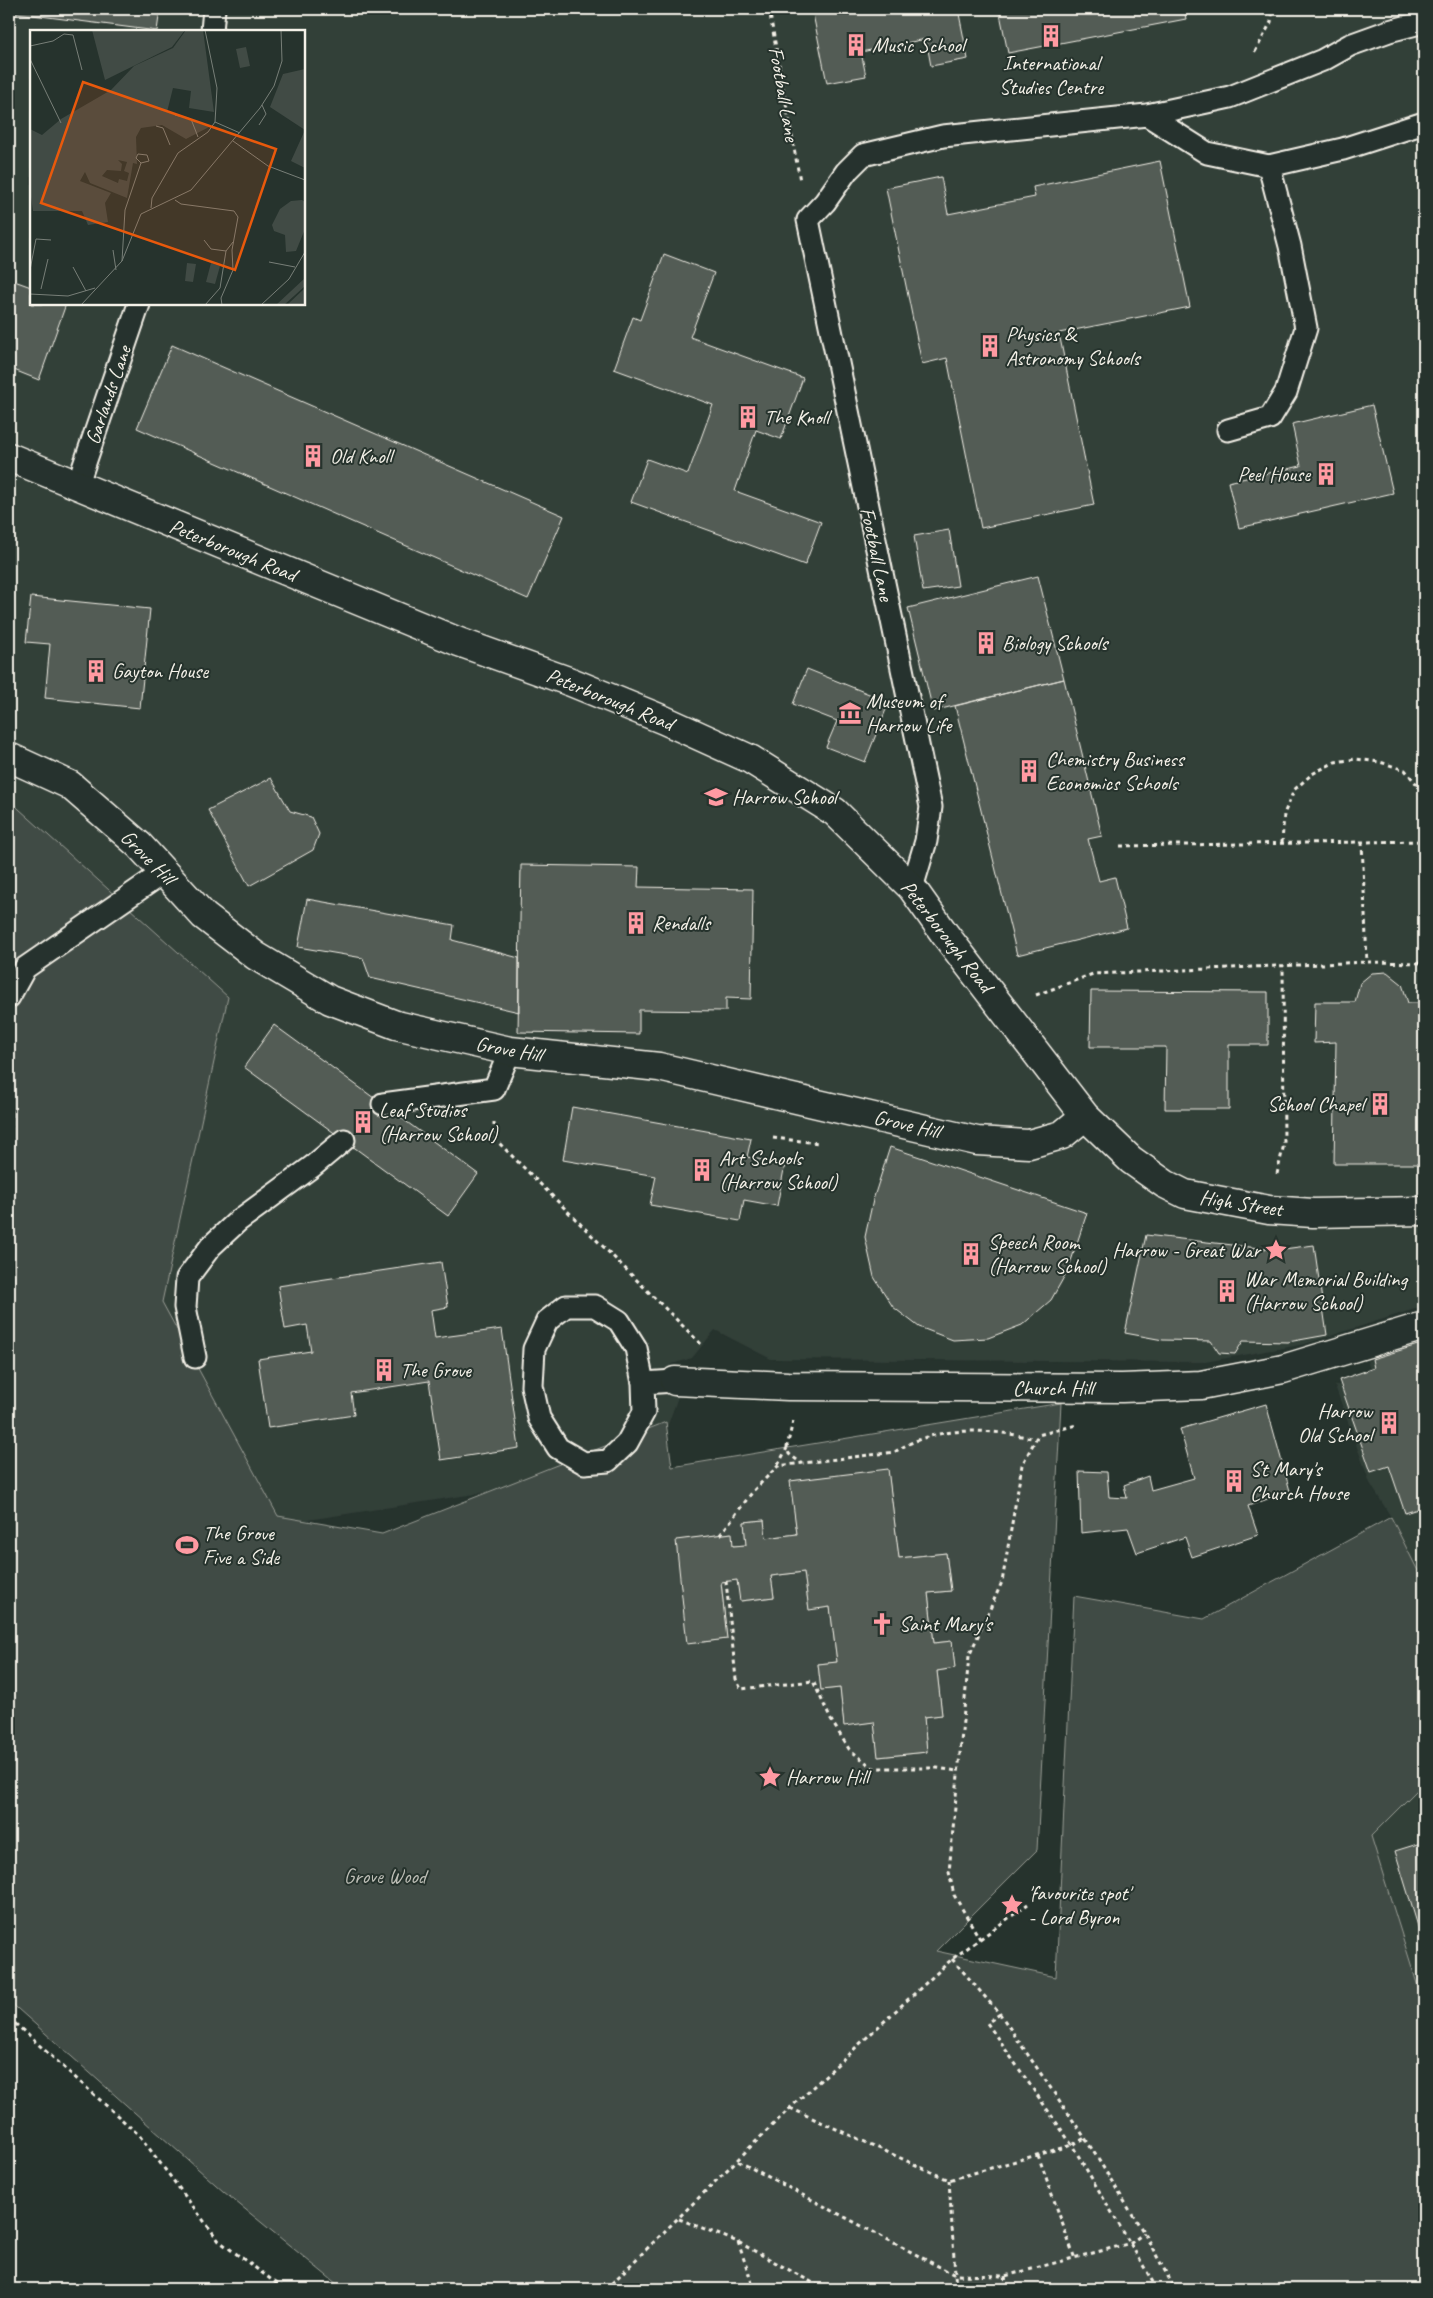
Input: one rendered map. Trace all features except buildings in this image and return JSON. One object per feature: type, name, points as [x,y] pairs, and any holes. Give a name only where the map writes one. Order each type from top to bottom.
[{"type":"street","name":"Peterborough Road","points":[[9,457],[459,642],[571,682],[664,720],[750,759],[835,812],[912,888],[944,933],[1085,1116]]},
{"type":"street","name":"Grove Hill","points":[[9,757],[70,785],[139,845],[204,916],[256,956],[330,1000],[396,1025],[510,1051],[659,1067],[977,1141],[1029,1144],[1062,1135],[1085,1116]]},
{"type":"street","name":"High Street","points":[[1085,1116],[1131,1160],[1165,1184],[1185,1194],[1269,1210],[1313,1213],[1424,1211]]},
{"type":"street","name":"Church Hill","points":[[675,1381],[788,1386],[1122,1388],[1201,1384],[1283,1369],[1424,1326]]},
{"type":"lane","points":[[212,30],[214,9]]},
{"type":"lane","points":[[1147,115],[1230,97],[1322,60],[1350,45],[1389,30],[1424,22]]},
{"type":"lane","points":[[1147,115],[1207,153],[1269,166],[1343,149],[1424,123]]},
{"type":"lane","name":"Football Lane","points":[[912,888],[926,841],[931,807],[808,220],[825,202],[846,172],[862,155],[943,136],[1147,115]]},
{"type":"lane","points":[[1228,430],[1270,418],[1286,392],[1306,328],[1290,246],[1269,166]]},
{"type":"lane","name":"Garlands Lane","points":[[77,486],[139,305]]},
{"type":"lane","points":[[9,997],[25,968],[164,872]]},
{"type":"lane","points":[[383,1104],[494,1090],[510,1051]]},
{"type":"lane","points":[[195,1357],[185,1307],[187,1278],[211,1246],[238,1221],[314,1166],[344,1140]]},
{"type":"lane","points":[[566,1306],[595,1306],[619,1321],[636,1348],[644,1383],[644,1412],[627,1443],[608,1461],[584,1463],[558,1448],[539,1418],[532,1386],[534,1349],[547,1321],[566,1306]]},
{"type":"lane","points":[[644,1383],[675,1381]]},
{"type":"path","name":"Football Lane","points":[[769,9],[800,180]]},
{"type":"path","points":[[1282,843],[1284,814],[1294,790],[1312,774],[1334,762],[1356,759],[1380,762],[1405,770],[1424,793]]},
{"type":"path","points":[[1120,846],[1424,841]]},
{"type":"path","points":[[1362,842],[1367,962]]},
{"type":"path","points":[[1002,1007],[1093,974],[1367,962],[1424,963]]},
{"type":"path","points":[[1269,1210],[1284,1144],[1283,965]]},
{"type":"path","points":[[494,1138],[700,1340],[725,1383]]},
{"type":"path","points":[[788,1386],[795,1408],[788,1454],[801,1464]]},
{"type":"path","points":[[980,1939],[954,1895],[949,1872],[969,1656],[1002,1582],[1022,1466],[1038,1435],[1084,1424],[1100,1414],[1122,1388]]},
{"type":"path","points":[[778,1466],[895,1452],[910,1441],[968,1431],[1010,1433],[1036,1439]]},
{"type":"path","points":[[720,1534],[754,1490],[778,1466],[788,1447]]},
{"type":"path","points":[[726,1581],[736,1680],[741,1689],[813,1682],[831,1720],[849,1749],[874,1768],[937,1768],[957,1771]]},
{"type":"path","points":[[606,2289],[790,2108],[952,1959],[1028,1904]]},
{"type":"path","points":[[952,1959],[1000,2014],[1085,2138],[1144,2233],[1175,2289]]},
{"type":"path","points":[[1000,2014],[987,2023],[1072,2145],[1157,2289]]},
{"type":"path","points":[[9,2018],[139,2135],[219,2241],[284,2289]]},
{"type":"path","points":[[790,2108],[949,2180],[1072,2145],[1085,2138]]},
{"type":"path","points":[[1038,2155],[1074,2259]]},
{"type":"path","points":[[738,2161],[955,2275],[1006,2276],[1131,2243],[1144,2233]]},
{"type":"path","points":[[949,2180],[956,2289]]},
{"type":"path","points":[[679,2219],[738,2242],[824,2289]]},
{"type":"path","points":[[738,2242],[754,2289]]},
{"type":"path","points":[[1006,2276],[1007,2289]]},
{"type":"shaded area","name":"Harrow School","points":[[9,9],[1424,9],[1424,1306],[1305,1344],[1205,1362],[771,1359],[715,1330],[692,1358],[672,1364],[679,1394],[653,1466],[263,1527],[9,1306]]},
{"type":"shaded area","name":"Harrow Old School","points":[[1414,1346],[1419,1360],[1424,1358],[1424,1583],[1391,1517],[1370,1483],[1335,1386],[1372,1374],[1367,1361]]},
{"type":"shaded area","points":[[1424,1783],[1424,2006],[1371,1836]]},
{"type":"green space","name":"Grove Wood","points":[[9,800],[228,997],[162,1302],[278,1516],[382,1534],[666,1422],[672,1467],[1061,1403],[1037,1850],[936,1951],[1056,1977],[1074,1596],[1204,1619],[1391,1517],[1424,1583],[1424,1783],[1371,1836],[1424,2006],[1424,2289],[343,2289],[224,2192],[9,2001],[9,1298],[14,1297]],"holes":[[[888,1470],[899,1558],[946,1553],[951,1591],[928,1593],[934,1643],[952,1641],[955,1668],[937,1671],[942,1715],[924,1717],[927,1752],[879,1757],[874,1722],[844,1725],[840,1688],[821,1690],[818,1664],[837,1662],[830,1607],[809,1609],[804,1572],[771,1576],[774,1597],[741,1601],[737,1580],[721,1582],[727,1639],[694,1643],[681,1540],[731,1533],[733,1546],[746,1545],[744,1522],[764,1520],[766,1538],[797,1534],[791,1481]]]},
{"type":"place","name":"International Studies Centre","points":[[1051,36]]},
{"type":"place","name":"Music School","points":[[856,45]]},
{"type":"place","name":"Physics & Astronomy Schools","points":[[990,346]]},
{"type":"place","name":"The Knoll","points":[[748,417]]},
{"type":"place","name":"Old Knoll","points":[[313,456]]},
{"type":"place","name":"Peel House","points":[[1326,474]]},
{"type":"place","name":"Biology Schools","points":[[986,643]]},
{"type":"place","name":"Gayton House","points":[[96,671]]},
{"type":"place","name":"Museum of Harrow Life","points":[[850,713]]},
{"type":"place","name":"Chemistry Business Economics Schools","points":[[1029,771]]},
{"type":"place","name":"Harrow School","points":[[716,797]]},
{"type":"place","name":"Rendalls","points":[[636,923]]},
{"type":"place","name":"School Chapel","points":[[1380,1104]]},
{"type":"place","name":"Leaf Studios (Harrow School)","points":[[363,1122]]},
{"type":"place","name":"Art Schools (Harrow School)","points":[[702,1170]]},
{"type":"place","name":"Harrow - Great War","points":[[1276,1250]]},
{"type":"place","name":"Speech Room (Harrow School)","points":[[971,1254]]},
{"type":"place","name":"War Memorial Building (Harrow School)","points":[[1227,1291]]},
{"type":"place","name":"The Grove","points":[[384,1370]]},
{"type":"place","name":"Harrow Old School","points":[[1389,1423]]},
{"type":"place","name":"St Mary's Church House","points":[[1234,1481]]},
{"type":"place","name":"The Grove Five a Side","points":[[187,1545]]},
{"type":"place","name":"Saint Mary's","points":[[882,1624]]},
{"type":"place","name":"Harrow Hill","points":[[770,1777]]},
{"type":"place","name":"'favourite spot' - Lord Byron","points":[[1012,1905]]}]
